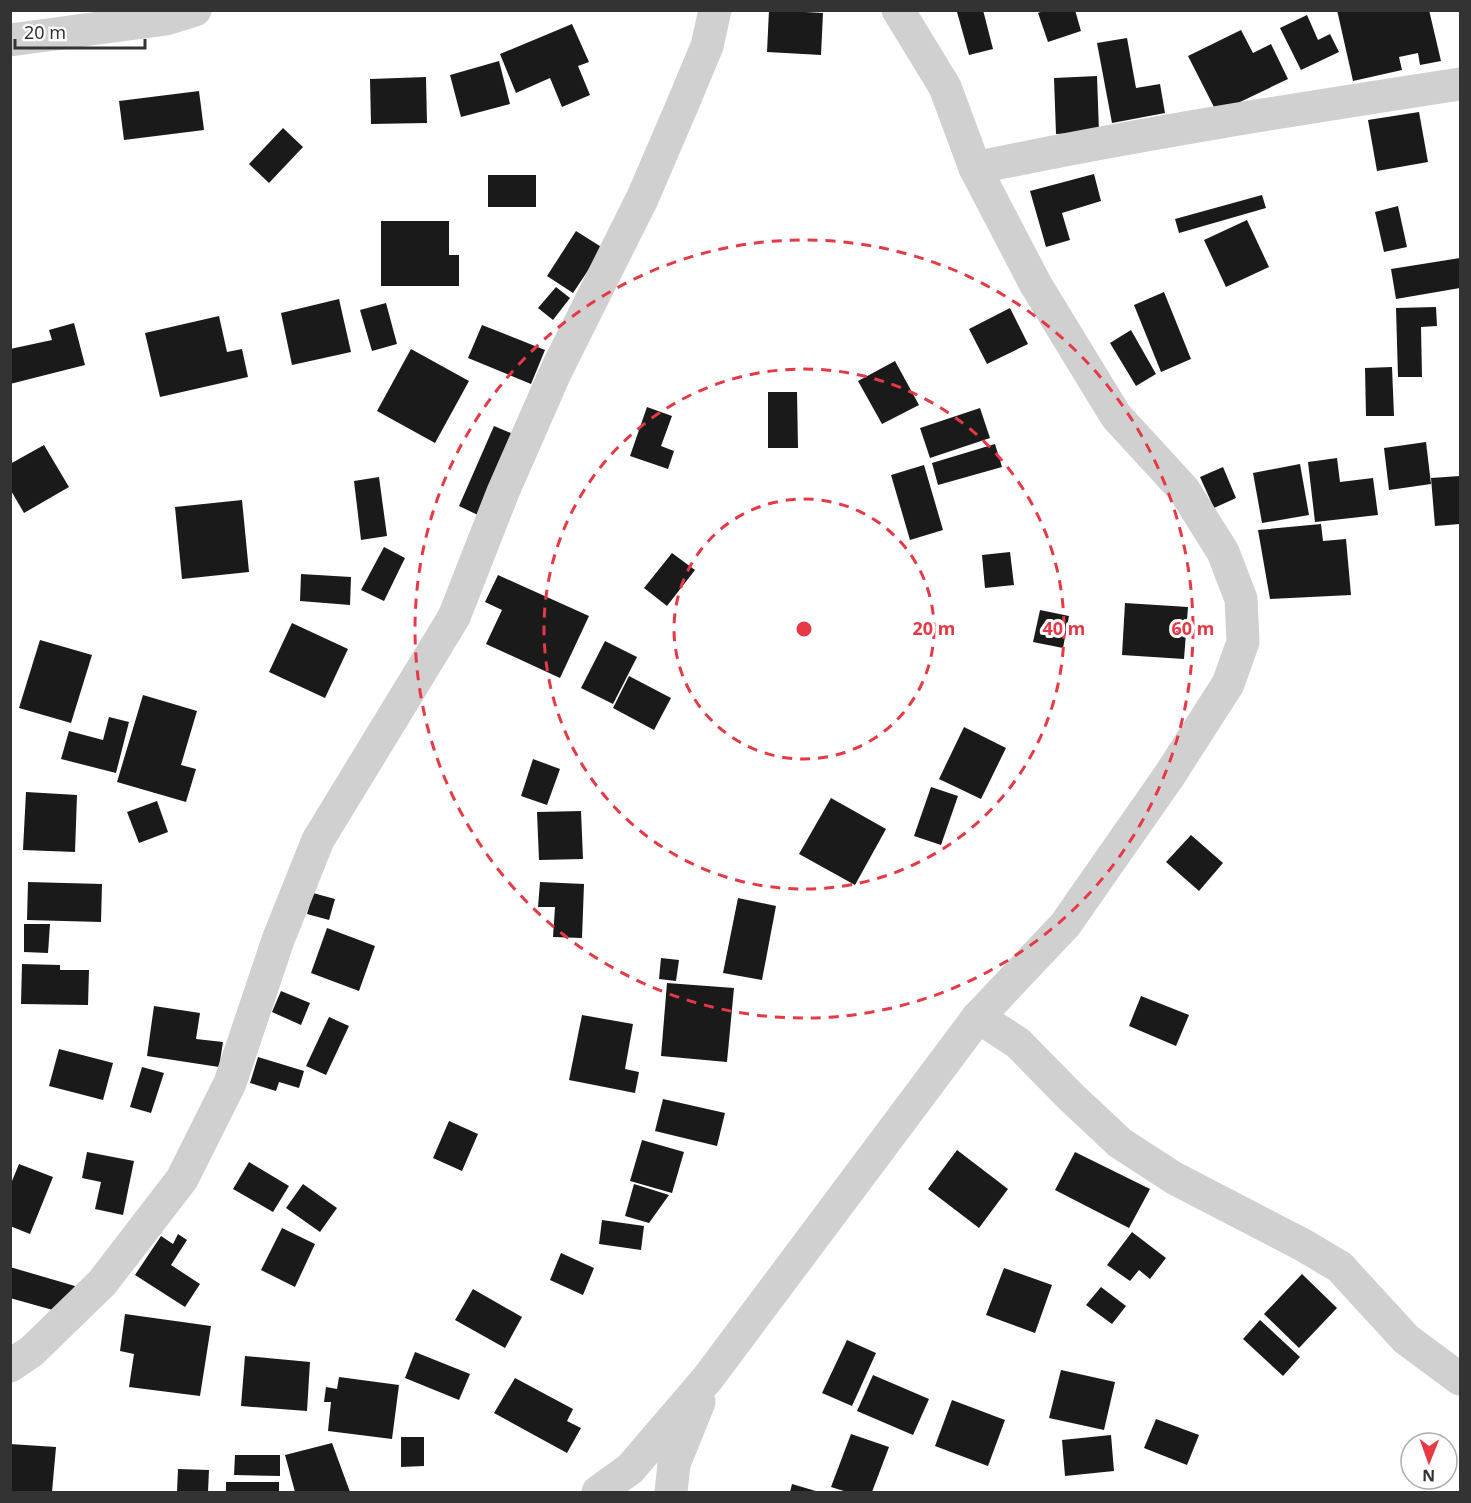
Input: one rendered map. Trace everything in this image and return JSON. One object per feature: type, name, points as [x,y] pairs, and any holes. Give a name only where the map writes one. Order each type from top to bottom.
[{"type":"street","points":[[10,40],[166,19],[195,10]]},
{"type":"street","points":[[10,1366],[32,1351],[102,1283],[182,1179],[230,1083],[278,940],[318,840],[454,617],[503,492],[556,370],[642,199],[682,106],[707,46],[715,10]]},
{"type":"street","points":[[598,1492],[630,1469],[708,1378],[978,1017],[1065,925],[1169,776],[1228,684],[1243,642],[1241,599],[1223,552],[1184,490],[1116,416],[1036,285],[975,168],[945,87],[898,10]]},
{"type":"street","points":[[975,168],[1218,123],[1461,84]]},
{"type":"street","points":[[978,1017],[1018,1043],[1120,1143],[1174,1178],[1303,1245],[1340,1267],[1406,1339],[1461,1379]]},
{"type":"street","points":[[672,1492],[674,1464],[708,1378]]},
{"type":"building","points":[[769,10],[823,13],[821,55],[767,52]]},
{"type":"building","points":[[983,10],[993,49],[969,55],[957,12]]},
{"type":"building","points":[[1046,10],[1075,10],[1081,31],[1048,42],[1038,13]]},
{"type":"building","points":[[1337,10],[1429,10],[1441,61],[1420,65],[1418,53],[1399,57],[1402,70],[1353,81]]},
{"type":"building","points":[[1307,15],[1318,40],[1330,34],[1339,52],[1301,70],[1280,28]]},
{"type":"building","points":[[572,24],[589,62],[578,66],[590,95],[562,107],[550,78],[516,93],[500,54]]},
{"type":"building","points":[[1241,30],[1253,53],[1271,44],[1288,79],[1217,113],[1188,56]]},
{"type":"building","points":[[1127,38],[1136,88],[1160,84],[1165,113],[1112,123],[1097,43]]},
{"type":"building","points":[[499,61],[510,104],[461,117],[450,75]]},
{"type":"building","points":[[1097,76],[1099,132],[1056,134],[1054,78]]},
{"type":"building","points":[[426,77],[427,123],[371,124],[370,79]]},
{"type":"building","points":[[199,91],[204,130],[124,140],[119,101]]},
{"type":"building","points":[[1419,112],[1428,162],[1377,171],[1368,120]]},
{"type":"building","points":[[283,128],[303,147],[269,183],[249,164]]},
{"type":"building","points":[[1094,174],[1101,201],[1062,213],[1070,240],[1046,247],[1030,191]]},
{"type":"building","points":[[488,175],[536,175],[536,207],[488,207]]},
{"type":"building","points":[[1262,195],[1266,208],[1179,233],[1175,219]]},
{"type":"building","points":[[1398,206],[1407,247],[1384,252],[1375,212]]},
{"type":"building","points":[[1247,220],[1269,267],[1226,287],[1204,240]]},
{"type":"building","points":[[381,221],[449,221],[449,255],[459,255],[459,286],[381,286]]},
{"type":"building","points":[[576,231],[603,248],[573,293],[547,276]]},
{"type":"building","points":[[1460,258],[1460,288],[1396,299],[1391,269]]},
{"type":"building","points":[[556,287],[570,298],[553,320],[538,308]]},
{"type":"building","points":[[1164,292],[1191,359],[1161,372],[1134,305]]},
{"type":"building","points":[[339,299],[351,352],[292,365],[281,313]]},
{"type":"building","points":[[386,303],[397,344],[372,351],[360,310]]},
{"type":"building","points":[[1436,307],[1437,326],[1421,327],[1422,377],[1398,377],[1396,308]]},
{"type":"building","points":[[1010,308],[1028,344],[987,364],[969,329]]},
{"type":"building","points":[[219,316],[227,352],[242,349],[248,377],[160,397],[145,333]]},
{"type":"building","points":[[74,323],[85,365],[10,384],[10,349],[52,340],[49,330]]},
{"type":"building","points":[[482,325],[545,350],[531,384],[468,358]]},
{"type":"building","points":[[1131,330],[1156,374],[1136,386],[1110,343]]},
{"type":"building","points":[[411,349],[469,381],[435,443],[377,411]]},
{"type":"building","points":[[895,361],[919,405],[882,424],[858,381]]},
{"type":"building","points":[[1392,367],[1394,416],[1366,416],[1365,368]]},
{"type":"building","points":[[768,392],[797,392],[798,448],[768,448]]},
{"type":"building","points":[[647,407],[672,416],[661,446],[674,451],[668,469],[630,456]]},
{"type":"building","points":[[980,408],[990,438],[930,458],[920,428]]},
{"type":"building","points":[[494,426],[518,436],[482,517],[459,506]]},
{"type":"building","points":[[1426,442],[1431,484],[1389,490],[1384,448]]},
{"type":"building","points":[[995,444],[1002,467],[938,485],[932,463]]},
{"type":"building","points":[[44,445],[69,487],[24,513],[10,489],[10,464]]},
{"type":"building","points":[[1337,458],[1340,482],[1373,478],[1378,515],[1315,522],[1308,462]]},
{"type":"building","points":[[1300,464],[1309,515],[1262,523],[1253,473]]},
{"type":"building","points":[[924,465],[943,530],[910,540],[891,475]]},
{"type":"building","points":[[1223,467],[1236,498],[1214,508],[1200,477]]},
{"type":"building","points":[[1460,476],[1460,524],[1435,526],[1431,478]]},
{"type":"building","points":[[379,477],[387,536],[361,540],[354,481]]},
{"type":"building","points":[[242,500],[249,572],[182,579],[175,507]]},
{"type":"building","points":[[1321,524],[1323,541],[1346,539],[1351,595],[1270,599],[1258,530]]},
{"type":"building","points":[[384,547],[405,558],[384,601],[361,590]]},
{"type":"building","points":[[1010,552],[1014,585],[985,588],[982,555]]},
{"type":"building","points":[[672,553],[695,570],[667,606],[644,588]]},
{"type":"building","points":[[301,574],[351,577],[350,605],[300,601]]},
{"type":"building","points":[[498,575],[589,616],[560,678],[486,644],[502,610],[485,602]]},
{"type":"building","points":[[1125,603],[1188,607],[1184,659],[1122,655]]},
{"type":"building","points":[[1040,610],[1069,616],[1063,648],[1033,642]]},
{"type":"building","points":[[292,623],[348,649],[325,698],[269,672]]},
{"type":"building","points":[[40,640],[92,655],[71,723],[19,708]]},
{"type":"building","points":[[605,641],[637,657],[613,704],[581,688]]},
{"type":"building","points":[[629,676],[671,698],[654,730],[613,708]]},
{"type":"building","points":[[143,695],[197,711],[181,765],[196,769],[186,802],[117,782]]},
{"type":"building","points":[[109,717],[129,722],[116,773],[61,759],[69,731],[103,740]]},
{"type":"building","points":[[964,727],[1006,748],[981,799],[939,779]]},
{"type":"building","points":[[533,759],[560,769],[547,805],[521,796]]},
{"type":"building","points":[[931,787],[958,796],[941,845],[914,836]]},
{"type":"building","points":[[26,792],[77,795],[75,852],[23,850]]},
{"type":"building","points":[[831,798],[886,829],[855,885],[799,854]]},
{"type":"building","points":[[157,801],[168,832],[139,843],[127,812]]},
{"type":"building","points":[[581,811],[583,859],[539,860],[537,812]]},
{"type":"building","points":[[1191,835],[1223,863],[1199,891],[1166,862]]},
{"type":"building","points":[[28,882],[102,884],[101,922],[27,920]]},
{"type":"building","points":[[540,882],[584,884],[582,938],[553,937],[555,907],[538,907]]},
{"type":"building","points":[[313,893],[335,899],[329,920],[307,914]]},
{"type":"building","points":[[738,898],[776,906],[762,980],[723,973]]},
{"type":"building","points":[[24,924],[50,924],[48,953],[24,952]]},
{"type":"building","points":[[327,928],[375,946],[359,991],[311,973]]},
{"type":"building","points":[[661,958],[679,960],[676,981],[659,979]]},
{"type":"building","points":[[22,964],[60,965],[60,970],[89,970],[88,1005],[21,1004]]},
{"type":"building","points":[[667,983],[734,988],[727,1062],[661,1056]]},
{"type":"building","points":[[281,991],[310,1003],[301,1025],[272,1012]]},
{"type":"building","points":[[1141,996],[1189,1015],[1176,1046],[1129,1026]]},
{"type":"building","points":[[154,1006],[200,1013],[196,1039],[223,1042],[219,1067],[147,1056]]},
{"type":"building","points":[[582,1015],[633,1024],[625,1069],[639,1072],[635,1093],[569,1080]]},
{"type":"building","points":[[329,1017],[349,1026],[326,1075],[306,1066]]},
{"type":"building","points":[[59,1049],[113,1063],[103,1100],[49,1086]]},
{"type":"building","points":[[258,1057],[304,1071],[299,1088],[279,1082],[276,1091],[250,1083]]},
{"type":"building","points":[[142,1067],[164,1073],[151,1113],[130,1107]]},
{"type":"building","points":[[663,1099],[725,1113],[717,1146],[655,1131]]},
{"type":"building","points":[[449,1121],[478,1134],[462,1171],[433,1158]]},
{"type":"building","points":[[642,1140],[684,1152],[672,1193],[630,1181]]},
{"type":"building","points":[[957,1150],[1008,1189],[979,1228],[928,1189]]},
{"type":"building","points":[[87,1152],[134,1161],[123,1215],[95,1209],[101,1182],[82,1178]]},
{"type":"building","points":[[1075,1152],[1150,1189],[1129,1228],[1055,1190]]},
{"type":"building","points":[[249,1162],[289,1186],[273,1212],[233,1189]]},
{"type":"building","points":[[19,1164],[53,1177],[30,1234],[10,1226],[10,1180],[12,1181]]},
{"type":"building","points":[[303,1184],[337,1208],[320,1232],[286,1208]]},
{"type":"building","points":[[634,1184],[669,1195],[649,1223],[625,1216]]},
{"type":"building","points":[[602,1220],[644,1226],[641,1250],[599,1244]]},
{"type":"building","points":[[282,1228],[315,1244],[295,1287],[261,1270]]},
{"type":"building","points":[[1132,1232],[1166,1258],[1150,1279],[1139,1270],[1130,1281],[1107,1265]]},
{"type":"building","points":[[178,1234],[187,1240],[171,1265],[200,1284],[185,1307],[135,1275],[161,1236],[173,1244]]},
{"type":"building","points":[[561,1253],[594,1268],[583,1295],[550,1280]]},
{"type":"building","points":[[10,1267],[75,1286],[67,1314],[10,1298]]},
{"type":"building","points":[[1004,1268],[1052,1285],[1035,1333],[986,1315]]},
{"type":"building","points":[[1302,1274],[1337,1308],[1299,1348],[1264,1314]]},
{"type":"building","points":[[1101,1287],[1126,1306],[1112,1324],[1086,1305]]},
{"type":"building","points":[[473,1289],[522,1317],[505,1348],[455,1320]]},
{"type":"building","points":[[125,1314],[211,1326],[200,1396],[129,1387],[134,1354],[120,1351]]},
{"type":"building","points":[[1260,1320],[1300,1357],[1283,1376],[1243,1339]]},
{"type":"building","points":[[847,1340],[876,1353],[852,1406],[822,1393]]},
{"type":"building","points":[[415,1352],[470,1374],[459,1400],[405,1378]]},
{"type":"building","points":[[245,1356],[310,1362],[307,1411],[241,1406]]},
{"type":"building","points":[[1061,1370],[1115,1382],[1104,1430],[1049,1418]]},
{"type":"building","points":[[873,1375],[929,1399],[913,1435],[857,1411]]},
{"type":"building","points":[[339,1377],[399,1385],[392,1439],[328,1431],[331,1402],[324,1402],[326,1387],[337,1389]]},
{"type":"building","points":[[515,1378],[573,1409],[567,1421],[581,1428],[567,1453],[494,1413]]},
{"type":"building","points":[[952,1400],[1005,1420],[988,1466],[935,1446]]},
{"type":"building","points":[[1156,1419],[1199,1435],[1187,1465],[1144,1448]]},
{"type":"building","points":[[851,1434],[889,1447],[872,1492],[847,1492],[831,1487]]},
{"type":"building","points":[[1111,1435],[1114,1471],[1065,1476],[1062,1440]]},
{"type":"building","points":[[401,1437],[424,1437],[424,1466],[401,1467]]},
{"type":"building","points":[[332,1443],[350,1492],[295,1492],[285,1455]]},
{"type":"building","points":[[10,1444],[56,1447],[52,1492],[10,1492]]},
{"type":"building","points":[[235,1455],[280,1455],[280,1476],[234,1475]]},
{"type":"building","points":[[178,1469],[209,1470],[208,1492],[177,1492]]},
{"type":"building","points":[[226,1482],[279,1482],[279,1492],[226,1492]]},
{"type":"building","points":[[792,1484],[819,1492],[790,1492]]}]
